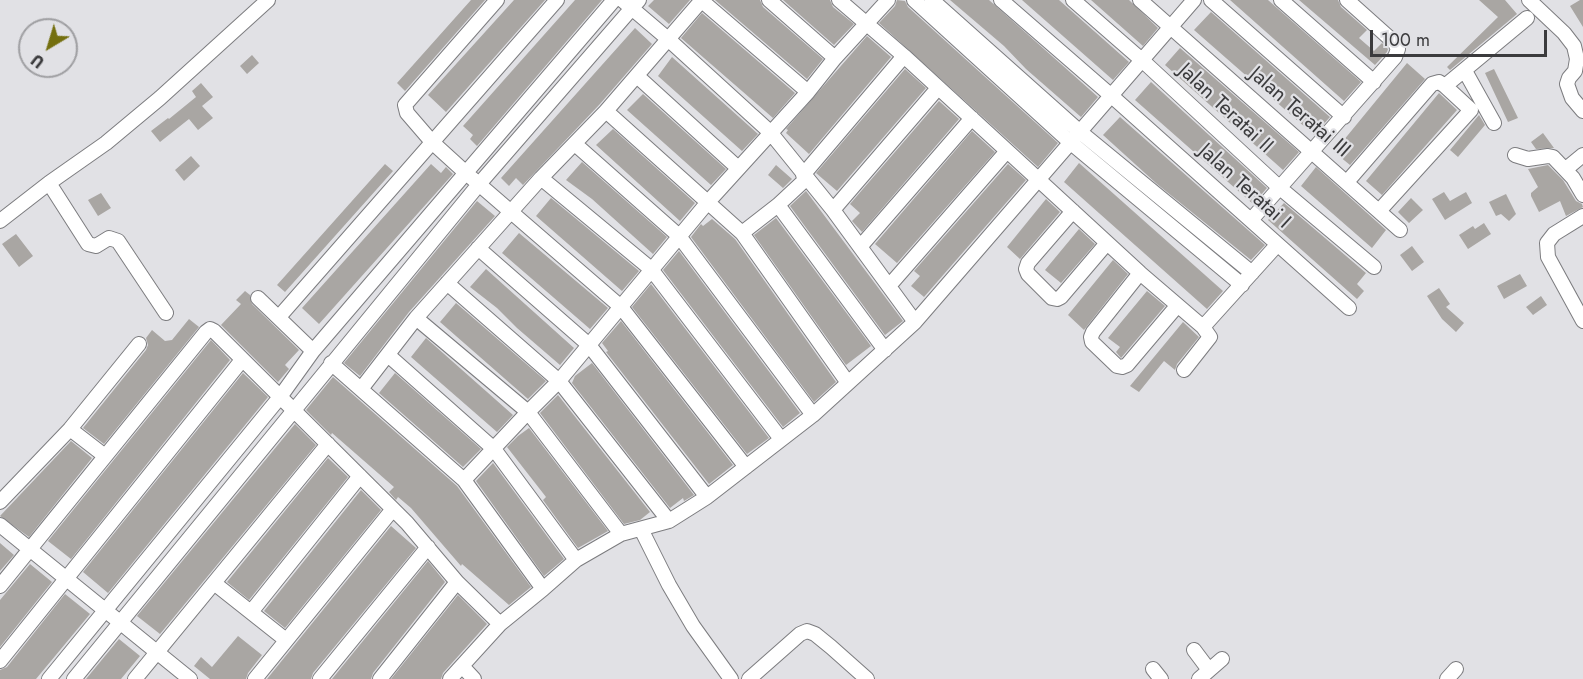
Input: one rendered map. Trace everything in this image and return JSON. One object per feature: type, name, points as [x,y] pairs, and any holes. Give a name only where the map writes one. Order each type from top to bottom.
[{"type":"street","points":[[497,0],[405,105],[407,113],[432,142],[621,307],[746,467]]},
{"type":"street","points":[[279,317],[557,0]]},
{"type":"street","points":[[74,679],[120,623],[320,360],[473,178],[614,0]]},
{"type":"street","points":[[361,389],[416,318],[541,178],[606,111],[702,0],[808,92]]},
{"type":"street","points":[[769,0],[836,58]]},
{"type":"street","points":[[839,0],[972,118],[1140,273],[1203,327],[1210,337],[1184,370]]},
{"type":"street","points":[[464,480],[559,381],[708,202],[888,0]]},
{"type":"street","points":[[914,0],[1075,137],[1242,285]]},
{"type":"street","points":[[932,0],[1075,137],[1252,273]]},
{"type":"street","name":"Jalan Teratai I","points":[[1001,0],[1349,308]]},
{"type":"street","name":"Jalan Teratai II","points":[[1073,0],[1142,60],[1280,188],[1374,267]]},
{"type":"street","name":"Jalan Teratai III","points":[[1140,0],[1400,230]]},
{"type":"street","points":[[450,679],[500,624],[576,560],[621,534],[669,521],[707,497],[813,415],[885,350],[915,322],[1194,0]]},
{"type":"street","points":[[1211,0],[1344,117]]},
{"type":"street","points":[[1281,0],[1374,82]]},
{"type":"street","points":[[1251,220],[1395,57],[1398,49],[1395,43],[1347,0]]},
{"type":"street","points":[[1529,0],[1564,33],[1574,46],[1577,58],[1575,71],[1567,84],[1572,98],[1583,111]]},
{"type":"street","points":[[0,221],[106,143],[160,98],[266,1]]},
{"type":"street","points":[[48,679],[105,610],[287,403],[320,360],[473,178],[631,3],[770,132],[833,210],[915,322]]},
{"type":"street","points":[[1445,86],[1527,18]]},
{"type":"street","points":[[742,232],[778,205],[805,176],[904,57]]},
{"type":"street","points":[[1465,70],[1494,123]]},
{"type":"street","points":[[637,76],[738,168]]},
{"type":"street","points":[[1347,182],[1432,84],[1439,82],[1445,86],[1471,110]]},
{"type":"street","points":[[833,210],[938,88]]},
{"type":"street","points":[[1379,211],[1481,100]]},
{"type":"street","points":[[606,111],[742,232],[848,383]]},
{"type":"street","points":[[860,247],[972,118]]},
{"type":"street","points":[[575,144],[679,236],[813,415]]},
{"type":"street","points":[[889,286],[1007,151]]},
{"type":"street","points":[[1515,154],[1528,159],[1548,156],[1566,169],[1583,195]]},
{"type":"street","points":[[1566,169],[1583,155]]},
{"type":"street","points":[[541,178],[651,269],[781,439]]},
{"type":"street","points":[[49,183],[88,244],[96,246],[109,238],[118,242],[166,313]]},
{"type":"street","points":[[778,205],[885,350]]},
{"type":"street","points":[[1073,211],[1028,263],[1026,269],[1052,298],[1061,297],[1107,243]]},
{"type":"street","points":[[1583,216],[1554,234],[1547,243],[1548,257],[1583,321]]},
{"type":"street","points":[[1203,327],[1276,245]]},
{"type":"street","points":[[478,248],[589,345],[707,497]]},
{"type":"street","points":[[1140,273],[1091,337],[1092,342],[1117,366],[1127,365],[1177,306]]},
{"type":"street","points":[[447,284],[559,381],[669,521]]},
{"type":"street","points":[[258,298],[320,360],[361,389],[464,480],[543,589]]},
{"type":"street","points":[[416,318],[528,412],[621,534]]},
{"type":"street","points":[[0,586],[210,329],[393,509],[458,582],[500,624]]},
{"type":"street","points":[[0,502],[70,429],[139,344]]},
{"type":"street","points":[[388,355],[494,449],[576,560]]},
{"type":"street","points":[[0,661],[242,360]]},
{"type":"street","points":[[70,429],[105,456]]},
{"type":"street","points":[[135,679],[328,444]]},
{"type":"street","points":[[251,612],[360,476]]},
{"type":"street","points":[[255,679],[393,509]]},
{"type":"street","points":[[0,525],[190,679]]},
{"type":"street","points":[[641,529],[693,626],[731,679]]},
{"type":"street","points":[[320,679],[428,547]]},
{"type":"street","points":[[380,679],[458,582]]},
{"type":"street","points":[[214,583],[286,640]]},
{"type":"street","points":[[749,679],[800,634],[807,631],[815,634],[867,679]]},
{"type":"street","points":[[1194,650],[1204,675],[1222,659]]},
{"type":"street","points":[[462,666],[474,679]]},
{"type":"building","points":[[471,0],[485,0],[405,91],[397,83]]},
{"type":"building","points":[[514,0],[545,0],[446,112],[428,95]]},
{"type":"building","points":[[575,0],[602,0],[477,146],[470,139],[473,135],[463,126]]},
{"type":"building","points":[[654,0],[690,0],[669,24],[648,6]]},
{"type":"building","points":[[715,0],[760,0],[763,7],[823,59],[807,79]]},
{"type":"building","points":[[783,0],[830,0],[833,7],[854,24],[834,45]]},
{"type":"building","points":[[897,0],[905,1],[908,7],[1058,143],[1038,167],[879,23],[895,6]]},
{"type":"building","points":[[950,0],[989,0],[1098,97],[1081,117]]},
{"type":"building","points":[[1022,0],[1059,0],[1129,62],[1113,80]]},
{"type":"building","points":[[1091,0],[1129,0],[1158,28],[1143,46]]},
{"type":"building","points":[[1230,0],[1268,0],[1361,82],[1344,101]]},
{"type":"building","points":[[1299,0],[1338,0],[1341,7],[1367,30],[1359,38],[1374,51],[1382,43],[1388,49],[1387,52],[1375,65]]},
{"type":"building","points":[[1479,0],[1505,0],[1517,14],[1450,70],[1447,67],[1498,17]]},
{"type":"building","points":[[1583,0],[1583,27],[1570,6]]},
{"type":"building","points":[[1211,12],[1330,117],[1314,135],[1194,30]]},
{"type":"building","points":[[702,13],[795,93],[773,118],[681,38]]},
{"type":"building","points":[[635,28],[652,44],[599,105],[523,185],[516,178],[509,186],[501,178]]},
{"type":"building","points":[[867,36],[891,57],[809,154],[786,133],[788,130],[786,129]]},
{"type":"building","points":[[1180,48],[1299,152],[1283,170],[1165,65]]},
{"type":"building","points":[[252,55],[259,63],[247,74],[240,66]]},
{"type":"building","points":[[672,57],[758,134],[742,151],[658,76]]},
{"type":"building","points":[[1407,63],[1425,79],[1350,165],[1334,152]]},
{"type":"building","points":[[905,69],[926,88],[837,191],[816,173]]},
{"type":"building","points":[[1494,69],[1518,118],[1508,122],[1485,73]]},
{"type":"building","points":[[1151,82],[1267,188],[1253,204],[1135,100]]},
{"type":"building","points":[[201,83],[213,97],[202,106],[213,118],[198,130],[189,119],[160,142],[151,131],[196,97],[192,91]]},
{"type":"building","points":[[1439,93],[1457,110],[1382,195],[1366,181]]},
{"type":"building","points":[[643,94],[726,169],[711,185],[627,110]]},
{"type":"building","points":[[939,101],[959,119],[862,232],[852,221],[860,213],[850,204]]},
{"type":"building","points":[[1479,115],[1485,125],[1458,157],[1450,150]]},
{"type":"building","points":[[1120,117],[1265,245],[1251,260],[1157,184],[1103,135]]},
{"type":"building","points":[[613,129],[695,203],[680,221],[596,145]]},
{"type":"building","points":[[972,131],[995,152],[897,263],[875,244]]},
{"type":"building","points":[[1543,133],[1554,148],[1536,149],[1531,142]]},
{"type":"building","points":[[191,156],[200,166],[184,181],[175,170]]},
{"type":"building","points":[[582,162],[667,237],[653,254],[592,199],[566,180]]},
{"type":"building","points":[[1079,163],[1223,291],[1207,309],[1064,182]]},
{"type":"building","points":[[385,164],[393,171],[285,292],[277,285]]},
{"type":"building","points":[[431,164],[441,173],[446,167],[453,174],[319,324],[302,308]]},
{"type":"building","points":[[1008,164],[1026,180],[924,297],[911,286],[920,276],[914,271]]},
{"type":"building","points":[[776,165],[792,179],[783,188],[768,175]]},
{"type":"building","points":[[1548,165],[1563,180],[1576,201],[1583,207],[1566,216],[1560,201],[1539,212],[1531,196],[1531,193],[1538,187],[1528,169]]},
{"type":"building","points":[[1316,167],[1386,230],[1372,248],[1301,186]]},
{"type":"building","points":[[806,191],[903,321],[885,335],[790,206]]},
{"type":"building","points":[[1444,192],[1450,201],[1466,192],[1472,203],[1445,220],[1432,199]]},
{"type":"building","points":[[101,193],[111,208],[98,216],[88,200]]},
{"type":"building","points":[[1506,194],[1516,214],[1509,221],[1501,214],[1496,216],[1489,202]]},
{"type":"building","points":[[551,198],[639,271],[622,291],[536,216]]},
{"type":"building","points":[[1411,198],[1423,210],[1409,223],[1398,212]]},
{"type":"building","points":[[1046,199],[1060,212],[1020,259],[1007,247]]},
{"type":"building","points":[[477,201],[495,216],[409,312],[360,376],[344,363]]},
{"type":"building","points":[[1284,203],[1366,273],[1357,284],[1364,291],[1357,299],[1268,220]]},
{"type":"building","points":[[776,218],[871,346],[846,365],[754,235]]},
{"type":"building","points":[[712,219],[735,239],[836,382],[814,402],[691,237],[701,224],[703,226]]},
{"type":"building","points":[[1484,223],[1491,234],[1468,249],[1459,235],[1473,226],[1475,229]]},
{"type":"building","points":[[1079,229],[1095,244],[1061,283],[1045,270]]},
{"type":"building","points":[[519,233],[608,308],[590,329],[502,253]]},
{"type":"building","points":[[16,234],[33,256],[19,267],[2,244]]},
{"type":"building","points":[[1412,246],[1424,262],[1412,271],[1400,255]]},
{"type":"building","points":[[679,251],[800,413],[783,427],[663,270]]},
{"type":"building","points":[[1113,260],[1128,274],[1084,330],[1068,315]]},
{"type":"building","points":[[486,269],[574,348],[560,365],[497,308],[470,287]]},
{"type":"building","points":[[1520,274],[1527,286],[1504,299],[1497,286]]},
{"type":"building","points":[[651,284],[769,438],[747,454],[632,307]]},
{"type":"building","points":[[1439,288],[1450,304],[1446,307],[1464,323],[1456,332],[1442,319],[1427,296]]},
{"type":"building","points":[[245,291],[250,295],[252,304],[299,350],[285,365],[289,369],[278,382],[221,325],[241,304],[236,300]]},
{"type":"building","points":[[1147,291],[1165,306],[1121,358],[1116,352],[1120,347],[1108,338]]},
{"type":"building","points":[[1541,296],[1547,305],[1533,315],[1526,307]]},
{"type":"building","points":[[456,303],[546,381],[528,399],[440,322]]},
{"type":"building","points":[[189,319],[199,327],[104,444],[83,428],[146,350],[148,345],[146,338],[152,330],[165,341],[172,340]]},
{"type":"building","points":[[621,321],[733,465],[709,484],[606,352],[608,351],[602,343]]},
{"type":"building","points":[[1183,322],[1199,337],[1177,364],[1175,370],[1164,361],[1139,392],[1130,386]]},
{"type":"building","points":[[426,338],[513,415],[497,432],[411,357]]},
{"type":"building","points":[[211,340],[230,360],[71,559],[48,541]]},
{"type":"building","points":[[592,363],[694,495],[684,501],[683,498],[670,508],[572,383],[575,376]]},
{"type":"building","points":[[243,373],[268,397],[108,593],[83,572]]},
{"type":"building","points":[[395,373],[481,449],[463,467],[379,393]]},
{"type":"building","points":[[333,377],[457,486],[531,587],[509,605],[462,564],[461,566],[411,508],[398,497],[396,500],[389,492],[394,487],[332,433],[331,435],[306,410]]},
{"type":"building","points":[[558,395],[650,512],[640,520],[624,524],[540,413]]},
{"type":"building","points":[[295,424],[316,445],[160,634],[137,616]]},
{"type":"building","points":[[529,428],[608,531],[578,548],[543,500],[546,497],[507,447]]},
{"type":"building","points":[[71,441],[92,458],[29,537],[0,516]]},
{"type":"building","points":[[328,458],[348,477],[249,600],[227,582]]},
{"type":"building","points":[[493,463],[564,559],[544,576],[476,481]]},
{"type":"building","points":[[361,490],[381,510],[285,628],[264,611]]},
{"type":"building","points":[[391,526],[416,548],[313,673],[311,679],[267,679]]},
{"type":"building","points":[[0,543],[14,555],[0,571]]},
{"type":"building","points":[[428,561],[445,582],[373,673],[371,679],[332,679]]},
{"type":"building","points":[[30,564],[52,582],[0,647],[0,600]]},
{"type":"building","points":[[65,594],[90,614],[36,679],[0,679],[0,670],[7,667]]},
{"type":"building","points":[[458,595],[487,624],[443,673],[441,679],[391,679]]},
{"type":"building","points":[[238,636],[262,655],[246,679],[210,679],[194,666],[201,657],[212,667]]},
{"type":"building","points":[[119,639],[140,656],[121,679],[86,679]]}]
